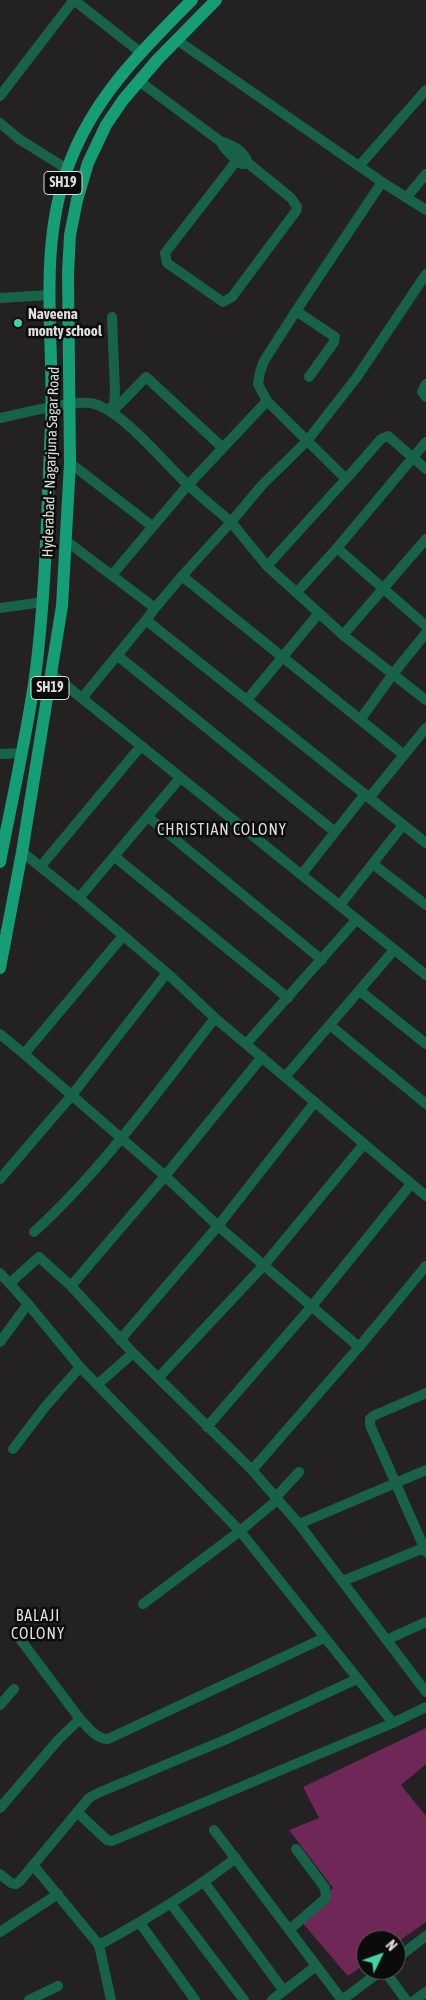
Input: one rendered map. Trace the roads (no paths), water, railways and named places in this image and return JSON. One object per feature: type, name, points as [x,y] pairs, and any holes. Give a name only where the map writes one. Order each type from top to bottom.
[{"type":"main road","name":"Hyderabad - Nagarjuna Sagar Road","points":[[0,862],[35,677],[43,602],[53,372],[48,296],[52,232],[67,168],[91,117],[109,89],[140,52],[192,0]]},
{"type":"main road","name":"Hyderabad - Nagarjuna Sagar Road","points":[[0,968],[53,675],[62,606],[70,462],[68,273],[72,226],[86,173],[95,148],[110,119],[139,81],[216,0]]},
{"type":"street","points":[[0,96],[73,0],[140,52]]},
{"type":"street","points":[[176,40],[382,182],[426,210]]},
{"type":"street","points":[[139,81],[220,141],[231,144],[246,156],[248,163],[291,198],[297,207],[296,211],[232,297],[223,302],[167,263],[165,253],[237,160]]},
{"type":"street","points":[[359,166],[426,90]]},
{"type":"street","points":[[0,123],[67,168]]},
{"type":"street","points":[[220,141],[225,151],[242,164],[248,163]]},
{"type":"street","points":[[406,198],[426,174]]},
{"type":"street","points":[[346,479],[267,401],[258,384],[264,361],[382,182]]},
{"type":"street","points":[[82,698],[182,576],[263,484],[307,441],[357,377],[426,274]]},
{"type":"street","points":[[0,298],[48,296]]},
{"type":"street","points":[[296,311],[335,336],[334,342],[309,377]]},
{"type":"street","points":[[111,411],[115,392],[112,317]]},
{"type":"street","points":[[111,411],[146,378],[222,447]]},
{"type":"street","points":[[426,384],[422,392],[426,397]]},
{"type":"street","points":[[112,575],[188,485],[267,401]]},
{"type":"street","points":[[0,418],[70,404],[88,403],[111,411],[188,485],[231,522],[268,566],[319,613],[343,635],[426,700]]},
{"type":"street","points":[[268,566],[385,436],[392,438],[426,469]]},
{"type":"street","points":[[297,592],[337,548],[426,442]]},
{"type":"street","points":[[70,462],[152,526]]},
{"type":"street","points":[[343,635],[426,539]]},
{"type":"street","points":[[65,540],[155,608]]},
{"type":"street","points":[[337,548],[426,626]]},
{"type":"street","points":[[182,576],[404,754]]},
{"type":"street","points":[[0,608],[43,602]]},
{"type":"street","points":[[247,700],[319,613]]},
{"type":"street","points":[[146,620],[403,825],[425,839]]},
{"type":"street","points":[[360,720],[393,674],[426,633]]},
{"type":"street","points":[[118,656],[335,832]]},
{"type":"street","points":[[53,675],[426,975]]},
{"type":"street","points":[[302,874],[335,832],[426,728]]},
{"type":"street","points":[[41,866],[141,746]]},
{"type":"street","points":[[0,754],[22,753]]},
{"type":"street","points":[[79,898],[180,778]]},
{"type":"street","points":[[148,817],[322,960]]},
{"type":"street","points":[[340,905],[403,825]]},
{"type":"street","points":[[22,852],[124,936],[215,1018],[426,1196]]},
{"type":"street","points":[[115,857],[288,998]]},
{"type":"street","points":[[373,864],[426,905]]},
{"type":"street","points":[[246,1044],[357,919]]},
{"type":"street","points":[[24,1054],[124,936]]},
{"type":"street","points":[[285,1077],[331,1026],[394,950]]},
{"type":"street","points":[[0,1179],[72,1095],[167,973]]},
{"type":"street","points":[[360,991],[426,1044]]},
{"type":"street","points":[[34,1232],[121,1139],[215,1018]]},
{"type":"street","points":[[331,1026],[426,1104]]},
{"type":"street","points":[[0,1034],[359,1347]]},
{"type":"street","points":[[71,1286],[165,1176],[262,1057]]},
{"type":"street","points":[[120,1340],[218,1226],[315,1102]]},
{"type":"street","points":[[159,1377],[265,1264],[364,1144]]},
{"type":"street","points":[[207,1427],[312,1306],[411,1184]]},
{"type":"street","points":[[10,1283],[39,1257],[71,1286],[120,1340],[252,1470],[299,1524],[426,1692]]},
{"type":"street","points":[[252,1470],[359,1347],[426,1266]]},
{"type":"street","points":[[0,1273],[80,1367],[240,1531],[393,1723]]},
{"type":"street","points":[[0,1342],[28,1304]]},
{"type":"street","points":[[97,1385],[133,1353]]},
{"type":"street","points":[[12,1449],[80,1367]]},
{"type":"street","points":[[343,1581],[425,1549],[370,1425],[370,1419],[426,1394]]},
{"type":"street","points":[[299,1524],[426,1470]]},
{"type":"street","points":[[143,1604],[240,1531],[276,1499],[299,1472]]},
{"type":"street","points":[[386,1640],[426,1622]]},
{"type":"street","points":[[20,1639],[80,1719],[96,1736],[108,1739],[324,1638]]},
{"type":"street","points":[[0,1874],[11,1883],[16,1884],[89,1798],[98,1793],[227,1740],[357,1679]]},
{"type":"street","points":[[0,1705],[14,1689]]},
{"type":"street","points":[[77,1812],[107,1840],[112,1842],[393,1723],[426,1707]]},
{"type":"street","points":[[0,1808],[59,1739],[80,1719]]},
{"type":"street","points":[[214,1830],[342,2000],[369,1980]]},
{"type":"street","points":[[289,1930],[326,1898],[325,1888],[296,1849]]},
{"type":"street","points":[[99,1945],[170,1904],[236,1858]]},
{"type":"street","points":[[33,1865],[99,1945],[111,2000]]},
{"type":"street","points":[[204,1882],[284,1991]]},
{"type":"street","points":[[0,1932],[58,1894]]},
{"type":"street","points":[[170,1904],[244,2000]]},
{"type":"street","points":[[140,1923],[195,2000]]},
{"type":"street","points":[[406,1951],[426,1936]]},
{"type":"street","points":[[272,2000],[316,1966]]},
{"type":"street","points":[[391,1980],[406,2000]]},
{"type":"street","points":[[29,2000],[58,1986]]},
{"type":"street","points":[[415,2000],[426,1992]]},
{"type":"place","name":"Naveena monty school","points":[[18,323]]},
{"type":"district","name":"CHRISTIAN COLONY","points":[[222,830]]},
{"type":"district","name":"BALAJI COLONY","points":[[38,1625]]}]
